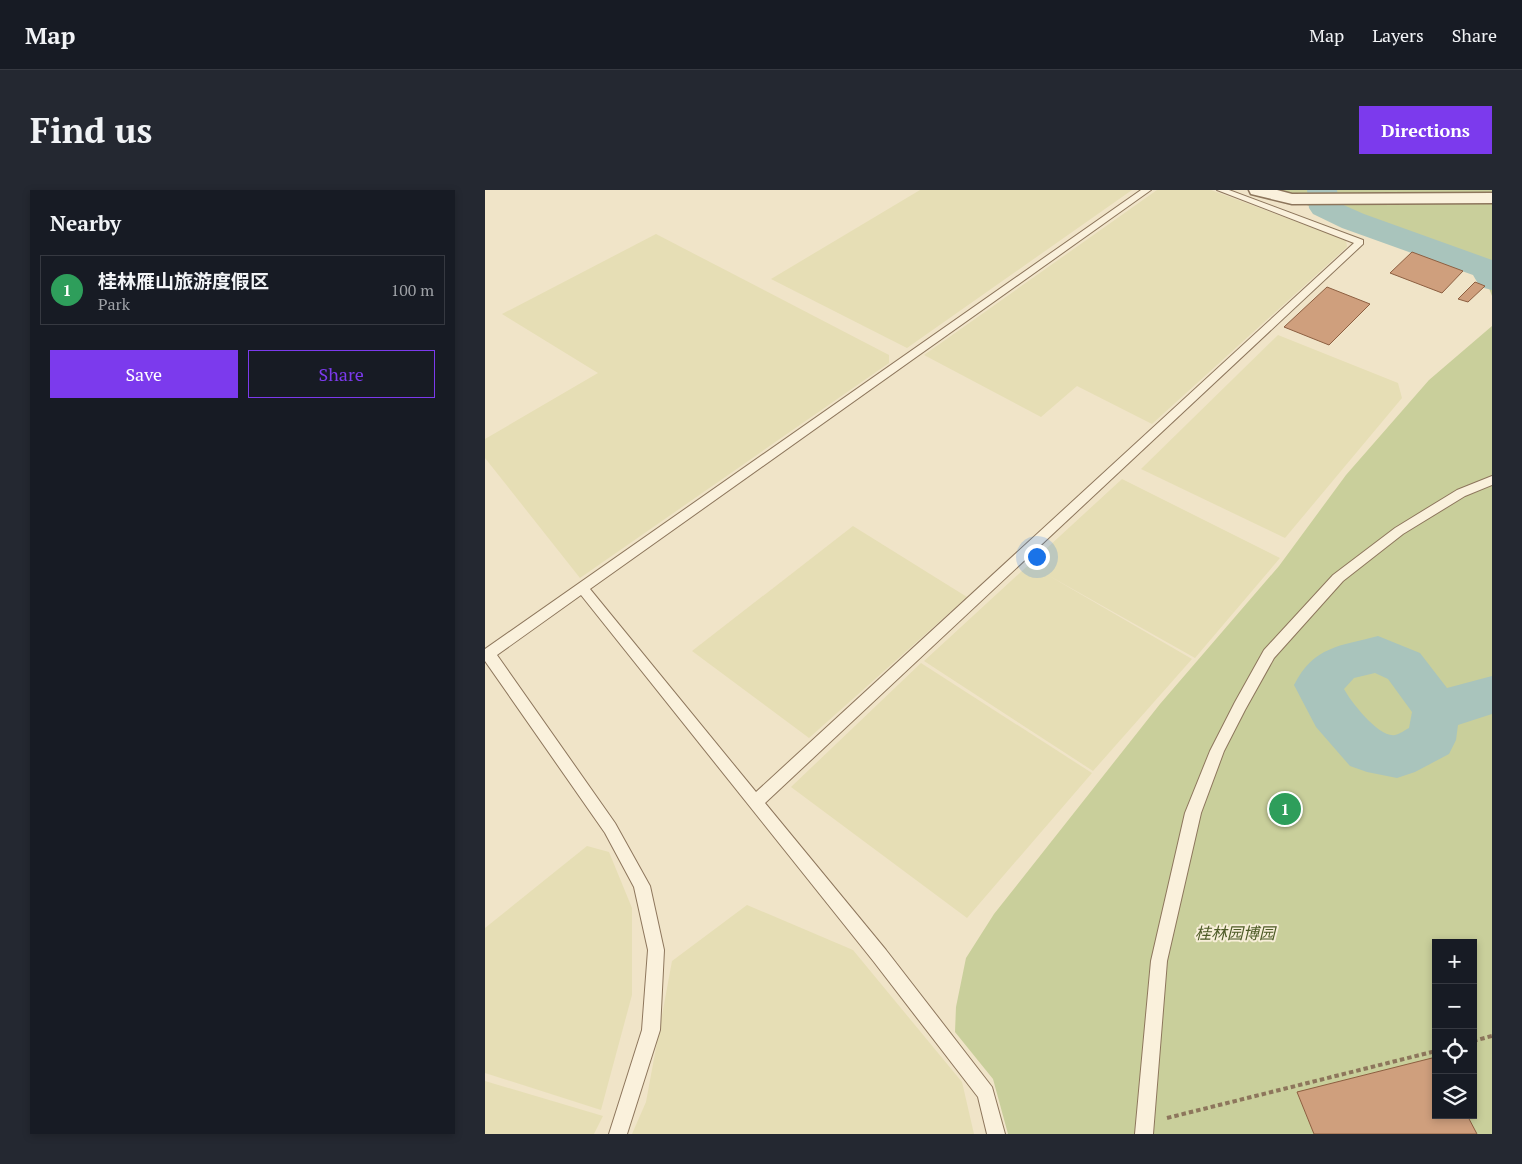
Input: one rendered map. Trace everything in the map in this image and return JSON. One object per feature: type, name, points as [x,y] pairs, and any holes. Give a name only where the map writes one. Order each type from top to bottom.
[{"type":"street","points":[[1257,190],[1292,199],[1492,198]]},
{"type":"lane","points":[[618,1134],[651,1030],[656,950],[641,886],[609,828],[487,655],[1147,190]]},
{"type":"lane","points":[[756,802],[1360,242],[1221,190]]},
{"type":"lane","points":[[1144,1129],[1159,961],[1193,814],[1217,751],[1240,706],[1269,654],[1338,578],[1399,531],[1461,492],[1492,480]]},
{"type":"lane","points":[[582,588],[756,802],[986,1093],[996,1134]]},
{"type":"path","points":[[1477,1040],[1492,1036]]},
{"type":"path","points":[[1144,1129],[1432,1051]]},
{"type":"shaded area","points":[[920,190],[1132,190],[907,348],[771,279]]},
{"type":"shaded area","points":[[1157,190],[1211,190],[1346,240],[1347,247],[1152,424],[1077,386],[1041,417],[924,355]]},
{"type":"shaded area","points":[[656,234],[889,355],[889,363],[580,578],[485,458],[485,439],[598,373],[502,314]]},
{"type":"shaded area","points":[[1278,335],[1398,383],[1402,398],[1285,538],[1141,469]]},
{"type":"shaded area","points":[[1122,479],[1280,558],[1195,658],[1046,574],[1192,659],[1093,771],[924,661]]},
{"type":"shaded area","points":[[853,526],[967,597],[809,738],[692,651]]},
{"type":"shaded area","points":[[921,663],[1092,773],[967,918],[791,787]]},
{"type":"shaded area","points":[[587,846],[609,852],[632,908],[632,995],[601,1110],[485,1073],[485,928]]},
{"type":"shaded area","points":[[747,905],[853,950],[962,1082],[974,1134],[632,1134],[646,1102],[672,961]]},
{"type":"shaded area","points":[[485,1081],[603,1116],[594,1134],[485,1134]]},
{"type":"green space","points":[[1257,190],[1492,190],[1492,296],[1485,278],[1292,199]]},
{"type":"green space","name":"桂林园博园","points":[[1492,326],[1492,1134],[1008,1134],[993,1079],[955,1032],[956,1007],[966,958],[994,914],[1160,704],[1279,566],[1346,475],[1429,380]]},
{"type":"building","points":[[1412,252],[1463,271],[1442,293],[1390,273]]},
{"type":"building","points":[[1475,282],[1485,286],[1468,302],[1458,299]]},
{"type":"building","points":[[1327,287],[1370,304],[1329,345],[1284,327]]},
{"type":"building","points":[[1432,1058],[1432,1119],[1469,1119],[1477,1134],[1314,1134],[1297,1092]]},
{"type":"waterway","points":[[1322,190],[1324,208],[1353,221],[1487,269],[1492,280]]},
{"type":"waterway","points":[[1378,654],[1404,666],[1436,709],[1432,740],[1397,757],[1367,751],[1333,713],[1318,685],[1339,664],[1378,654]]},
{"type":"waterway","points":[[1436,709],[1459,705],[1492,695]]},
{"type":"place","name":"桂林雁山旅游度假区","points":[[1285,809]]}]
